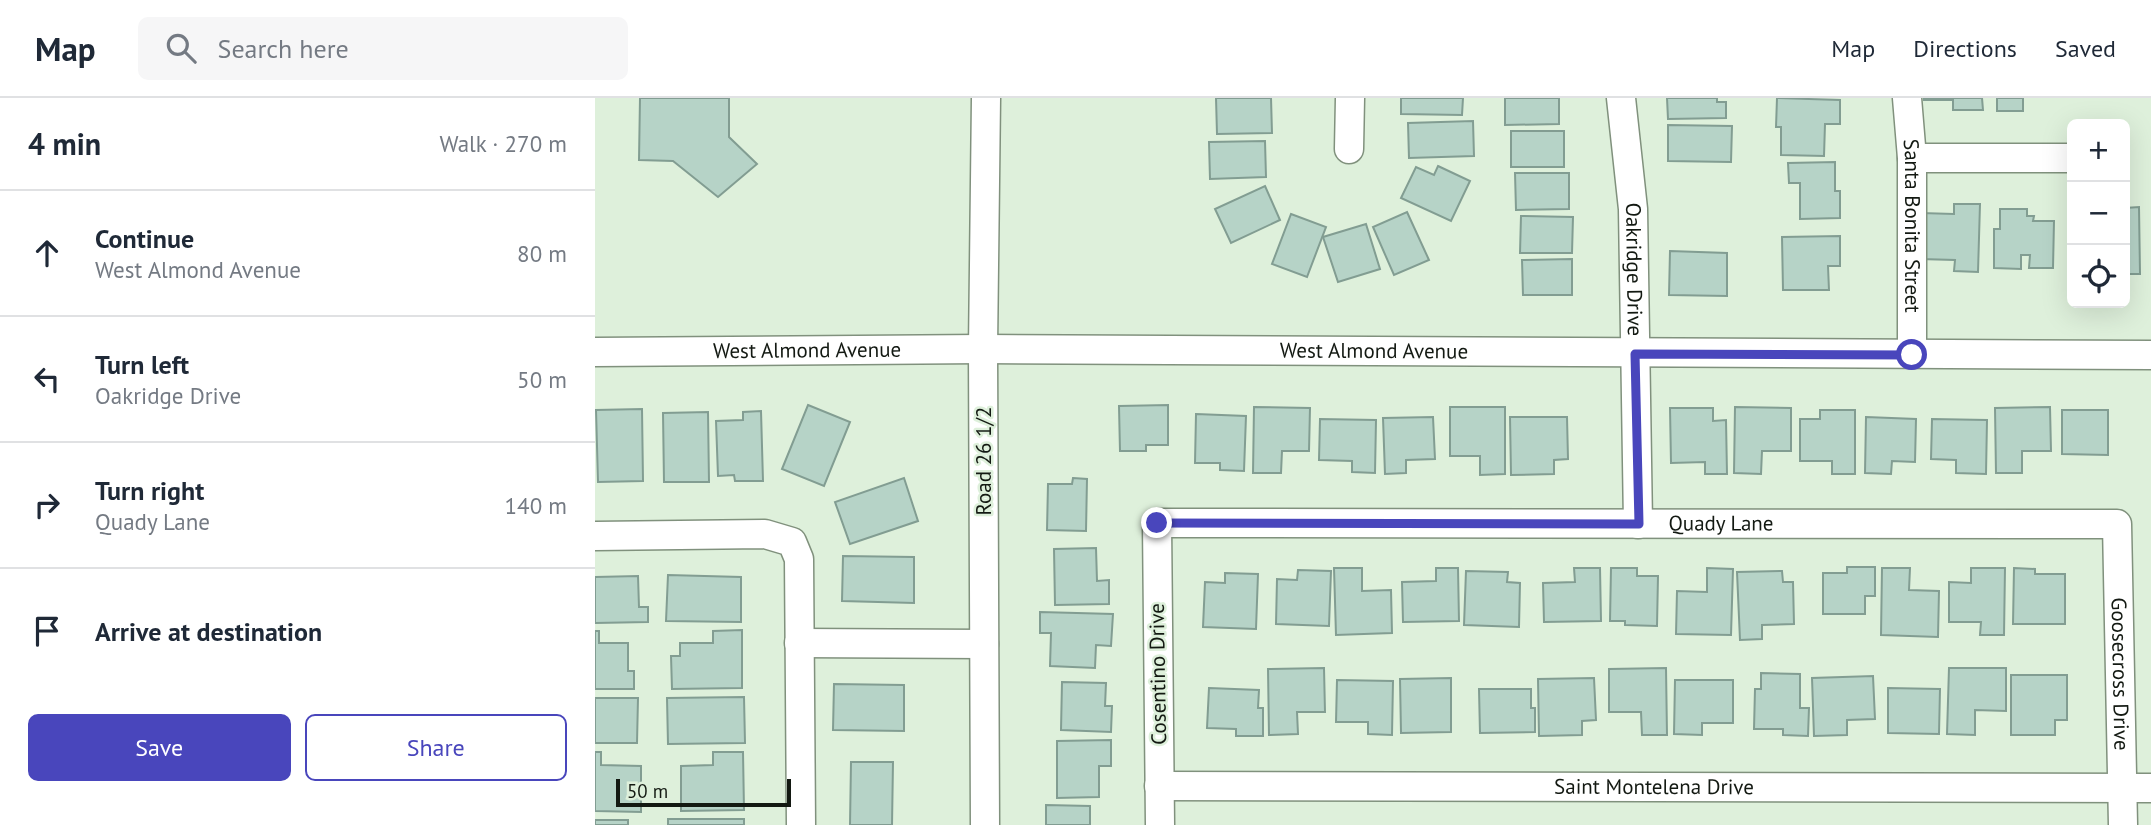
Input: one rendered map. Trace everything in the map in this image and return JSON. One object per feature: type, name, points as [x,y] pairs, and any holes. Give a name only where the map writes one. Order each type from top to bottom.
[{"type":"street","name":"Road 26 1/2","points":[[985,825],[983,349],[986,98]]},
{"type":"street","points":[[1349,149],[1350,98]]},
{"type":"street","name":"Oakridge Drive","points":[[1621,98],[1633,209],[1639,524]]},
{"type":"street","name":"Santa Bonita Street","points":[[1907,98],[1912,158],[1912,355]]},
{"type":"street","points":[[1912,158],[2067,158]]},
{"type":"street","name":"West Almond Avenue","points":[[595,352],[983,349],[2151,355]]},
{"type":"street","name":"Quady Lane","points":[[1157,523],[2117,524]]},
{"type":"street","name":"Cosentino Drive","points":[[1157,523],[1160,825]]},
{"type":"street","name":"Goosecross Drive","points":[[2117,524],[2123,825]]},
{"type":"street","points":[[595,536],[765,534],[792,542],[799,559],[801,825]]},
{"type":"street","points":[[799,643],[984,644]]},
{"type":"street","name":"Saint Montelena Drive","points":[[1159,786],[2151,788]]},
{"type":"building","points":[[640,98],[729,98],[729,137],[757,164],[718,197],[673,161],[639,160]]},
{"type":"building","points":[[1216,98],[1271,98],[1272,133],[1217,134]]},
{"type":"building","points":[[1401,98],[1463,98],[1462,115],[1401,114]]},
{"type":"building","points":[[1505,98],[1559,98],[1559,124],[1505,125]]},
{"type":"building","points":[[1667,98],[1717,98],[1717,102],[1726,102],[1726,118],[1668,119]]},
{"type":"building","points":[[1777,98],[1840,100],[1840,124],[1825,124],[1824,156],[1781,155],[1781,127],[1776,127]]},
{"type":"building","points":[[1924,98],[1982,98],[1983,110],[1953,110],[1953,100]]},
{"type":"building","points":[[1997,98],[2023,98],[2023,111],[1997,111]]},
{"type":"building","points":[[1473,121],[1474,156],[1409,158],[1408,123]]},
{"type":"building","points":[[1668,125],[1732,126],[1731,162],[1668,161]]},
{"type":"building","points":[[1511,131],[1564,131],[1564,167],[1511,167]]},
{"type":"building","points":[[1265,141],[1266,177],[1210,179],[1209,142]]},
{"type":"building","points":[[1835,162],[1835,191],[1840,191],[1840,218],[1800,219],[1800,183],[1789,183],[1788,163]]},
{"type":"building","points":[[1438,166],[1470,181],[1451,221],[1401,198],[1416,167],[1434,175]]},
{"type":"building","points":[[1515,173],[1569,173],[1569,209],[1516,210]]},
{"type":"building","points":[[1265,186],[1280,220],[1231,243],[1215,209]]},
{"type":"building","points":[[1954,204],[1980,204],[1978,272],[1954,271],[1955,260],[1920,259],[1921,213],[1954,214]]},
{"type":"building","points":[[2139,207],[2140,274],[2130,274],[2130,208]]},
{"type":"building","points":[[2000,209],[2027,209],[2027,216],[2034,216],[2033,221],[2054,221],[2053,268],[2029,268],[2030,255],[2021,255],[2021,269],[1994,268],[1994,229],[2000,229]]},
{"type":"building","points":[[1407,212],[1429,260],[1394,275],[1373,227]]},
{"type":"building","points":[[1291,214],[1326,227],[1307,277],[1272,264]]},
{"type":"building","points":[[1521,216],[1573,217],[1572,253],[1520,253]]},
{"type":"building","points":[[1366,224],[1380,269],[1338,282],[1323,237]]},
{"type":"building","points":[[1840,236],[1840,266],[1828,266],[1829,290],[1783,290],[1782,237]]},
{"type":"building","points":[[1670,251],[1727,253],[1727,296],[1669,295]]},
{"type":"building","points":[[1572,259],[1572,295],[1523,295],[1522,260]]},
{"type":"building","points":[[808,405],[850,422],[824,486],[782,469]]},
{"type":"building","points":[[1168,405],[1168,445],[1146,445],[1146,451],[1120,451],[1119,406]]},
{"type":"building","points":[[1254,407],[1310,408],[1309,451],[1282,451],[1281,473],[1253,473]]},
{"type":"building","points":[[1450,407],[1505,407],[1505,474],[1480,475],[1480,456],[1450,456]]},
{"type":"building","points":[[1735,407],[1791,408],[1791,451],[1762,451],[1761,474],[1734,473]]},
{"type":"building","points":[[2050,407],[2051,451],[2022,451],[2022,473],[1996,473],[1995,408]]},
{"type":"building","points":[[1670,408],[1713,408],[1713,421],[1726,420],[1727,474],[1705,474],[1705,462],[1671,463]]},
{"type":"building","points":[[642,409],[643,481],[598,482],[596,410]]},
{"type":"building","points":[[1820,410],[1855,410],[1855,474],[1832,474],[1832,461],[1800,461],[1800,419],[1820,419]]},
{"type":"building","points":[[2062,410],[2108,410],[2108,455],[2062,454]]},
{"type":"building","points":[[761,411],[763,481],[735,481],[734,475],[718,476],[716,421],[743,420],[743,412]]},
{"type":"building","points":[[708,412],[709,482],[664,482],[663,413]]},
{"type":"building","points":[[1196,414],[1246,416],[1244,471],[1220,470],[1220,463],[1195,463]]},
{"type":"building","points":[[1433,417],[1435,459],[1406,460],[1406,473],[1385,474],[1383,418]]},
{"type":"building","points":[[1510,417],[1567,417],[1568,459],[1554,460],[1554,474],[1511,475]]},
{"type":"building","points":[[1866,417],[1916,419],[1915,462],[1892,461],[1891,474],[1865,473]]},
{"type":"building","points":[[1320,419],[1376,420],[1375,473],[1352,472],[1352,461],[1319,460]]},
{"type":"building","points":[[1932,419],[1987,420],[1986,474],[1956,473],[1956,460],[1931,459]]},
{"type":"building","points":[[904,478],[918,521],[850,544],[835,502]]},
{"type":"building","points":[[1073,478],[1087,479],[1086,531],[1047,530],[1048,484],[1072,484]]},
{"type":"building","points":[[1096,548],[1097,581],[1109,580],[1109,604],[1055,605],[1054,549]]},
{"type":"building","points":[[843,556],[914,557],[914,603],[842,601]]},
{"type":"building","points":[[1847,567],[1875,567],[1875,596],[1865,596],[1865,614],[1823,614],[1823,573],[1847,573]]},
{"type":"building","points":[[1334,568],[1362,568],[1362,591],[1391,590],[1392,633],[1336,635]]},
{"type":"building","points":[[1436,568],[1458,568],[1459,621],[1403,622],[1402,582],[1436,581]]},
{"type":"building","points":[[1574,568],[1600,568],[1601,621],[1544,622],[1543,583],[1575,582]]},
{"type":"building","points":[[1611,568],[1637,568],[1637,576],[1658,576],[1657,626],[1625,625],[1625,621],[1610,621]]},
{"type":"building","points":[[1707,568],[1733,569],[1731,635],[1676,634],[1677,591],[1707,592]]},
{"type":"building","points":[[1882,568],[1910,568],[1909,590],[1939,591],[1938,637],[1881,635]]},
{"type":"building","points":[[1971,568],[2005,568],[2004,635],[1980,635],[1981,622],[1949,622],[1949,582],[1971,583]]},
{"type":"building","points":[[2014,568],[2035,569],[2035,574],[2065,574],[2065,624],[2013,624]]},
{"type":"building","points":[[1298,570],[1331,571],[1329,626],[1276,624],[1277,579],[1297,580]]},
{"type":"building","points":[[1466,571],[1508,572],[1507,582],[1520,583],[1519,627],[1464,625]]},
{"type":"building","points":[[1782,571],[1783,582],[1793,582],[1794,624],[1762,625],[1762,639],[1740,640],[1737,572]]},
{"type":"building","points":[[1225,573],[1258,574],[1256,629],[1203,627],[1205,582],[1225,583]]},
{"type":"building","points":[[668,575],[741,577],[741,622],[666,621]]},
{"type":"building","points":[[638,576],[639,607],[648,607],[648,622],[595,623],[595,577]]},
{"type":"building","points":[[1040,612],[1113,614],[1111,646],[1096,645],[1095,668],[1050,666],[1051,633],[1040,633]]},
{"type":"building","points":[[742,630],[742,688],[672,689],[671,656],[680,656],[680,643],[713,643],[713,631]]},
{"type":"building","points":[[595,631],[599,631],[599,643],[628,643],[628,671],[634,671],[634,689],[595,689]]},
{"type":"building","points":[[1324,668],[1325,712],[1297,712],[1298,734],[1269,735],[1268,669]]},
{"type":"building","points":[[1666,668],[1667,735],[1642,735],[1641,712],[1609,712],[1609,669]]},
{"type":"building","points":[[1949,668],[2006,668],[2006,711],[1975,710],[1975,735],[1947,734]]},
{"type":"building","points":[[1761,673],[1800,674],[1800,708],[1809,708],[1808,736],[1783,735],[1783,729],[1754,729],[1755,689],[1761,689]]},
{"type":"building","points":[[2011,675],[2067,675],[2067,720],[2055,720],[2055,735],[2011,735]]},
{"type":"building","points":[[1873,676],[1875,719],[1847,720],[1847,735],[1814,736],[1812,678]]},
{"type":"building","points":[[1451,678],[1451,732],[1401,733],[1400,679]]},
{"type":"building","points":[[1594,678],[1596,720],[1582,721],[1582,735],[1539,736],[1538,679]]},
{"type":"building","points":[[1337,680],[1393,681],[1392,735],[1368,734],[1368,722],[1336,722]]},
{"type":"building","points":[[1675,680],[1733,680],[1733,723],[1702,723],[1702,735],[1674,734]]},
{"type":"building","points":[[1062,682],[1106,683],[1105,706],[1112,706],[1111,732],[1061,730]]},
{"type":"building","points":[[834,684],[904,685],[904,731],[833,730]]},
{"type":"building","points":[[1209,688],[1259,690],[1258,708],[1263,708],[1263,736],[1236,736],[1236,729],[1207,728]]},
{"type":"building","points":[[1888,688],[1940,689],[1939,734],[1888,733]]},
{"type":"building","points":[[1479,689],[1531,689],[1531,708],[1535,708],[1535,732],[1480,733]]},
{"type":"building","points":[[744,697],[745,743],[668,744],[667,698]]},
{"type":"building","points":[[595,698],[638,698],[637,743],[595,743]]},
{"type":"building","points":[[1111,740],[1111,766],[1099,766],[1099,797],[1057,798],[1057,741]]},
{"type":"building","points":[[595,752],[601,752],[601,765],[641,766],[641,812],[595,811]]},
{"type":"building","points":[[713,752],[743,752],[744,810],[681,811],[681,766],[713,765]]},
{"type":"building","points":[[851,762],[893,762],[892,825],[850,825]]},
{"type":"building","points":[[1046,805],[1090,806],[1090,825],[1046,825]]},
{"type":"building","points":[[668,819],[744,819],[744,825],[668,825]]},
{"type":"building","points":[[595,820],[628,820],[628,825],[595,825]]},
{"type":"route","points":[[1157,523],[1639,524],[1635,354],[1912,355]]}]
